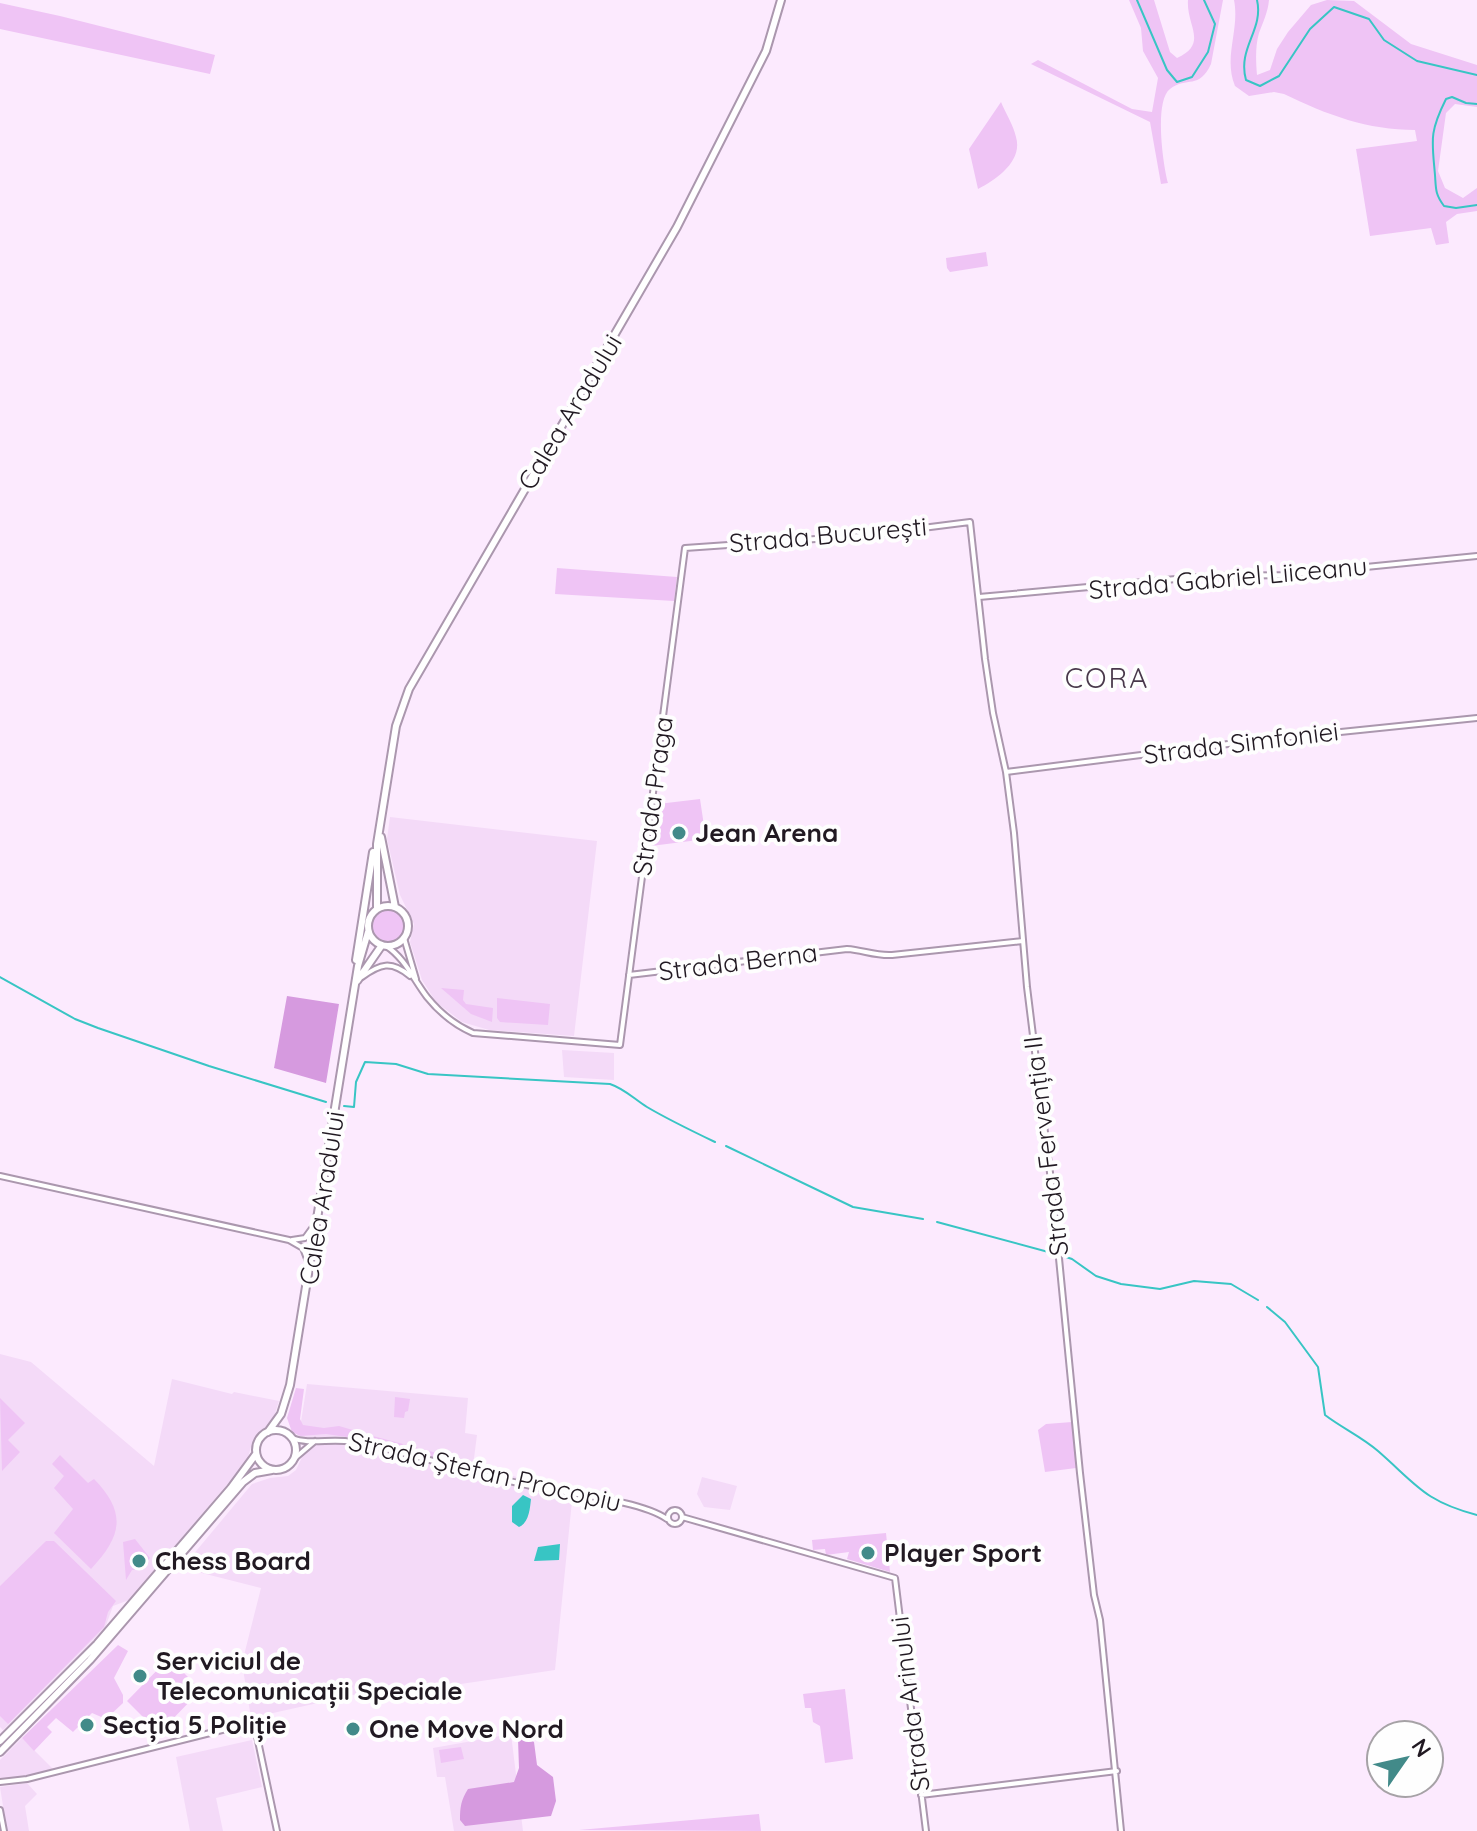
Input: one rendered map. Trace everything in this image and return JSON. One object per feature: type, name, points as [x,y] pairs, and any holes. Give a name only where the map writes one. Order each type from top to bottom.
[{"type":"main road","name":"Calea Aradului","points":[[377,909],[376,857],[395,735],[409,689],[684,213],[766,51],[781,0]]},
{"type":"main road","name":"Calea Aradului","points":[[380,830],[384,864],[395,907]]},
{"type":"main road","points":[[357,981],[355,970],[374,843],[380,830]]},
{"type":"main road","points":[[395,907],[407,918],[408,931],[396,945],[384,946],[373,940],[368,932],[368,921],[377,909],[395,907]]},
{"type":"main road","name":"Calea Aradului","points":[[268,1432],[281,1414],[290,1385],[311,1271],[358,966],[368,932]]},
{"type":"main road","name":"Calea Aradului","points":[[357,981],[384,946]]},
{"type":"main road","points":[[0,1752],[90,1660],[243,1482],[255,1473],[288,1467],[295,1458],[295,1444],[281,1414]]},
{"type":"main road","points":[[0,1741],[97,1644],[231,1488],[256,1454],[258,1441],[268,1432],[278,1430],[290,1436]]},
{"type":"main road","points":[[256,1454],[261,1464],[272,1470]]},
{"type":"street","name":"Strada București","points":[[685,548],[859,536],[970,522]]},
{"type":"street","name":"Strada Fervenția II","points":[[970,522],[993,713],[1006,772],[1025,933],[1023,941],[1053,1197],[1080,1473],[1117,1771],[1121,1831]]},
{"type":"street","name":"Strada Praga","points":[[416,981],[443,1014],[473,1033],[620,1045],[685,548]]},
{"type":"street","name":"Strada Gabriel Liiceanu","points":[[979,597],[1209,576],[1285,575],[1477,556]]},
{"type":"street","name":"Strada Simfoniei","points":[[1006,772],[1271,739],[1477,718]]},
{"type":"street","points":[[404,938],[416,981]]},
{"type":"street","name":"Strada Berna","points":[[629,975],[847,949],[892,955],[1023,941]]},
{"type":"street","points":[[384,946],[396,953],[416,981]]},
{"type":"street","points":[[357,981],[376,967],[391,964],[416,981]]},
{"type":"street","points":[[0,1176],[289,1240],[307,1236],[319,1218]]},
{"type":"street","points":[[289,1240],[303,1248],[311,1271]]},
{"type":"street","name":"Strada Ștefan Procopiu","points":[[290,1436],[299,1441],[338,1439],[506,1480],[652,1510],[677,1510],[681,1519],[672,1524],[652,1510]]},
{"type":"street","name":"Strada Ștefan Procopiu","points":[[295,1458],[302,1449],[317,1440]]},
{"type":"street","points":[[667,1519],[669,1512]]},
{"type":"street","name":"Strada Arinului","points":[[681,1519],[895,1578],[926,1831]]},
{"type":"street","points":[[0,1782],[50,1774],[254,1722],[277,1831]]},
{"type":"street","points":[[921,1795],[1117,1771]]},
{"type":"street","points":[[0,1810],[4,1831]]},
{"type":"shaded area","points":[[1129,0],[1154,0],[1170,52],[1177,58],[1187,52],[1194,40],[1188,0],[1223,0],[1211,64],[1202,77],[1176,85],[1165,96],[1161,134],[1168,183],[1161,184],[1150,122],[1031,64],[1038,60],[1132,109],[1152,112],[1158,78],[1143,51],[1141,28]]},
{"type":"shaded area","points":[[1234,0],[1269,0],[1257,44],[1257,75],[1270,70],[1277,49],[1311,5],[1327,0],[1354,1],[1411,44],[1477,65],[1477,107],[1455,104],[1446,113],[1438,171],[1445,188],[1463,198],[1477,188],[1477,211],[1457,214],[1446,222],[1449,243],[1436,245],[1431,228],[1370,236],[1356,149],[1417,141],[1415,130],[1348,120],[1284,94],[1274,92],[1249,96],[1235,86],[1231,65]]},
{"type":"shaded area","points":[[0,3],[215,55],[210,74],[0,29]]},
{"type":"shaded area","points":[[1001,102],[1015,132],[1016,154],[1007,168],[978,189],[969,149]]},
{"type":"shaded area","points":[[986,252],[988,266],[950,272],[947,268],[946,258]]},
{"type":"shaded area","points":[[557,568],[677,577],[674,601],[555,594]]},
{"type":"shaded area","points":[[700,799],[706,839],[651,846],[658,804]]},
{"type":"shaded area","points":[[390,817],[597,841],[574,1036],[489,1030],[462,1022],[436,1002],[422,980],[410,942],[414,924],[400,895],[387,839]]},
{"type":"shaded area","points":[[388,910],[400,914],[404,926],[400,938],[388,942],[376,938],[372,926],[376,914]]},
{"type":"shaded area","points":[[441,988],[464,990],[463,1000],[466,1004],[493,1008],[492,1022],[471,1014]]},
{"type":"shaded area","points":[[287,996],[339,1004],[326,1083],[274,1068]]},
{"type":"shaded area","points":[[497,998],[550,1004],[548,1025],[500,1022],[497,1018]]},
{"type":"shaded area","points":[[562,1050],[614,1053],[614,1080],[564,1077]]},
{"type":"shaded area","points":[[0,1354],[31,1362],[154,1466],[172,1379],[232,1394],[279,1401],[272,1423],[253,1440],[247,1461],[129,1600],[113,1606],[105,1628],[3,1730],[0,1727]]},
{"type":"shaded area","points":[[307,1384],[468,1398],[465,1433],[477,1435],[473,1466],[573,1491],[555,1670],[379,1696],[358,1694],[251,1718],[242,1663],[261,1588],[182,1568],[252,1484],[288,1476],[296,1470],[304,1453],[300,1428]]},
{"type":"shaded area","points":[[296,1388],[304,1389],[300,1419],[303,1425],[324,1428],[339,1426],[363,1433],[361,1439],[326,1434],[300,1436],[292,1432],[287,1418]]},
{"type":"shaded area","points":[[395,1397],[410,1399],[404,1418],[394,1417]]},
{"type":"shaded area","points":[[0,1398],[25,1423],[8,1440],[20,1452],[2,1471]]},
{"type":"shaded area","points":[[1072,1422],[1076,1468],[1045,1472],[1038,1430],[1046,1424]]},
{"type":"shaded area","points":[[369,1435],[452,1457],[448,1461],[369,1441]]},
{"type":"shaded area","points":[[60,1455],[88,1483],[94,1479],[105,1491],[116,1514],[114,1535],[109,1546],[91,1569],[54,1533],[73,1509],[54,1488],[64,1476],[52,1464]]},
{"type":"shaded area","points":[[702,1477],[737,1486],[730,1510],[704,1507],[697,1494]]},
{"type":"shaded area","points":[[523,1495],[531,1499],[530,1507],[527,1519],[519,1527],[512,1522],[512,1506]]},
{"type":"shaded area","name":"Player Sport","points":[[886,1533],[890,1572],[847,1559],[849,1552],[826,1555],[825,1549],[813,1550],[812,1540]]},
{"type":"shaded area","points":[[135,1539],[150,1558],[138,1570],[132,1570],[126,1580],[123,1542]]},
{"type":"shaded area","points":[[46,1541],[54,1541],[116,1601],[108,1612],[104,1627],[8,1724],[0,1716],[0,1586]]},
{"type":"shaded area","points":[[560,1544],[559,1560],[534,1561],[538,1547]]},
{"type":"shaded area","points":[[118,1645],[128,1651],[114,1678],[123,1695],[123,1703],[106,1719],[92,1713],[73,1732],[56,1718],[47,1727],[52,1732],[34,1751],[22,1738]]},
{"type":"shaded area","points":[[169,1658],[201,1690],[159,1733],[127,1701]]},
{"type":"shaded area","points":[[845,1689],[853,1759],[825,1763],[820,1726],[813,1722],[811,1708],[805,1708],[803,1694]]},
{"type":"shaded area","points":[[511,1734],[523,1831],[454,1831],[445,1777],[437,1777],[433,1748]]},
{"type":"shaded area","points":[[525,1737],[534,1742],[537,1765],[553,1777],[556,1801],[551,1816],[465,1826],[460,1820],[460,1811],[468,1789],[514,1782],[519,1768],[518,1739]]},
{"type":"shaded area","points":[[22,1738],[53,1769],[0,1780],[0,1760]]},
{"type":"shaded area","points":[[252,1740],[262,1787],[216,1798],[223,1831],[190,1831],[176,1757]]},
{"type":"shaded area","points":[[461,1747],[464,1759],[441,1763],[439,1750]]},
{"type":"shaded area","points":[[27,1783],[37,1794],[25,1806],[29,1831],[7,1831],[0,1787]]},
{"type":"shaded area","points":[[759,1814],[761,1831],[579,1830]]},
{"type":"waterway","points":[[1137,0],[1167,70],[1177,82],[1192,77],[1208,52],[1215,24],[1204,0]]},
{"type":"waterway","points":[[1257,0],[1257,21],[1244,69],[1246,80],[1260,86],[1279,76],[1310,29],[1334,7],[1369,19],[1384,40],[1417,61],[1477,75]]},
{"type":"waterway","points":[[1477,104],[1452,97],[1446,99],[1434,129],[1433,145],[1436,191],[1444,206],[1477,205]]},
{"type":"waterway","points":[[0,977],[75,1019],[98,1028],[326,1102]]},
{"type":"waterway","points":[[344,1106],[354,1107],[356,1082],[365,1062],[396,1064],[428,1074],[610,1084],[655,1112],[715,1142]]},
{"type":"waterway","points":[[726,1146],[853,1207],[923,1219]]},
{"type":"waterway","points":[[937,1222],[1052,1253]]},
{"type":"waterway","points":[[1063,1256],[1096,1276],[1121,1284],[1160,1289],[1194,1281],[1231,1284],[1258,1300]]},
{"type":"waterway","points":[[1267,1307],[1285,1322],[1318,1367],[1325,1415],[1372,1446],[1433,1498],[1477,1515]]},
{"type":"place","name":"Jean Arena","points":[[679,833]]},
{"type":"place","name":"Player Sport","points":[[868,1553]]},
{"type":"place","name":"Chess Board","points":[[139,1561]]},
{"type":"place","name":"Serviciul de Telecomunicații Speciale","points":[[140,1676]]},
{"type":"place","name":"Secția 5 Poliție","points":[[87,1725]]},
{"type":"place","name":"One Move Nord","points":[[353,1729]]},
{"type":"district","name":"CORA","points":[[1107,678]]}]
